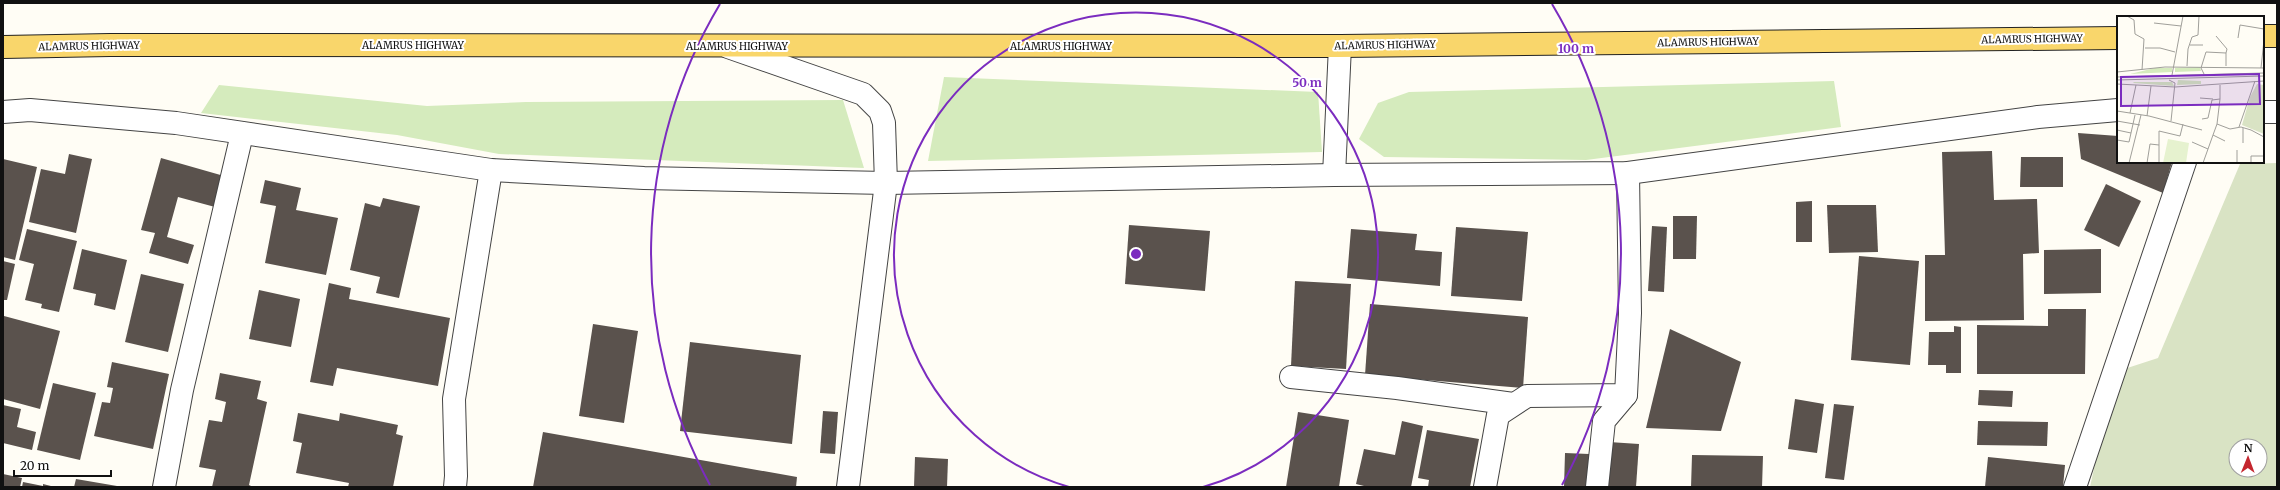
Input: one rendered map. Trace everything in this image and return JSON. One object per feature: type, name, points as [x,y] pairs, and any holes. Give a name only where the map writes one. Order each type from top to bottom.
[{"type":"main road","points":[[2264,36],[2277,36]]},
{"type":"main road","name":"ALAMRUS HIGHWAY","points":[[3,47],[110,45],[1340,46],[2117,38]]},
{"type":"street","points":[[727,46],[863,94],[880,111],[884,123],[886,183],[848,487]]},
{"type":"street","points":[[1334,175],[1340,46]]},
{"type":"street","points":[[3,112],[30,110],[110,116],[491,170],[644,178],[886,183],[1334,175],[1628,173],[2038,117],[2117,110]]},
{"type":"street","points":[[2264,112],[2277,112]]},
{"type":"street","points":[[164,487],[182,390],[242,134]]},
{"type":"street","points":[[2075,487],[2185,163]]},
{"type":"street","points":[[455,487],[454,399],[491,170]]},
{"type":"street","points":[[1597,487],[1604,421],[1626,395],[1630,313],[1628,173]]},
{"type":"street","points":[[1291,377],[1397,388],[1513,404]]},
{"type":"street","points":[[1485,487],[1498,415],[1513,404],[1527,396],[1626,395]]},
{"type":"green space","points":[[944,77],[1318,92],[1322,152],[928,161]]},
{"type":"green space","points":[[1834,81],[1841,127],[1586,160],[1384,157],[1359,139],[1378,103],[1409,92]]},
{"type":"green space","points":[[219,85],[427,106],[526,102],[843,100],[864,168],[499,154],[397,135],[201,113]]},
{"type":"green space","points":[[2277,163],[2277,487],[2090,487],[2115,372],[2158,358],[2240,164]]},
{"type":"building","points":[[2078,133],[2117,136],[2117,163],[2172,163],[2163,193],[2081,159]]},
{"type":"building","points":[[1992,151],[1994,200],[2037,199],[2039,253],[2023,254],[2024,320],[1925,321],[1925,255],[1945,255],[1942,152]]},
{"type":"building","points":[[69,154],[92,159],[76,233],[29,222],[41,169],[65,174]]},
{"type":"building","points":[[2021,157],[2063,157],[2063,187],[2020,187]]},
{"type":"building","points":[[161,158],[224,176],[215,207],[178,197],[167,237],[194,245],[188,264],[149,253],[155,233],[141,230]]},
{"type":"building","points":[[3,159],[37,167],[15,260],[3,257]]},
{"type":"building","points":[[265,180],[301,188],[296,210],[338,218],[326,275],[265,263],[276,206],[260,203]]},
{"type":"building","points":[[2106,184],[2141,201],[2119,247],[2084,230]]},
{"type":"building","points":[[383,198],[420,206],[399,298],[376,293],[380,277],[350,270],[365,203],[380,207]]},
{"type":"building","points":[[1812,201],[1812,242],[1796,242],[1796,202]]},
{"type":"building","points":[[1827,205],[1876,205],[1878,252],[1829,253]]},
{"type":"building","points":[[1673,216],[1697,216],[1696,259],[1673,259]]},
{"type":"building","points":[[1129,225],[1210,231],[1205,291],[1125,284]]},
{"type":"building","points":[[1652,226],[1667,227],[1664,292],[1648,291]]},
{"type":"building","points":[[1456,227],[1528,232],[1522,301],[1451,296]]},
{"type":"building","points":[[27,229],[77,241],[59,312],[41,308],[42,304],[25,300],[34,264],[19,260]]},
{"type":"building","points":[[1351,229],[1417,234],[1415,250],[1442,252],[1440,286],[1347,278]]},
{"type":"building","points":[[82,249],[127,260],[115,310],[94,305],[96,294],[73,289]]},
{"type":"building","points":[[2101,249],[2101,293],[2044,294],[2044,250]]},
{"type":"building","points":[[1859,256],[1919,261],[1910,365],[1851,360]]},
{"type":"building","points":[[3,261],[15,264],[7,300],[3,300]]},
{"type":"building","points":[[141,274],[184,284],[168,352],[125,342]]},
{"type":"building","points":[[1295,281],[1351,284],[1346,369],[1291,366]]},
{"type":"building","points":[[329,283],[351,288],[349,299],[450,318],[438,386],[337,368],[333,386],[310,382]]},
{"type":"building","points":[[259,290],[300,299],[291,347],[249,339]]},
{"type":"building","points":[[1370,304],[1528,317],[1523,388],[1365,375]]},
{"type":"building","points":[[2048,309],[2086,309],[2085,374],[1977,374],[1977,325],[2048,326]]},
{"type":"building","points":[[4,316],[60,331],[40,409],[3,399]]},
{"type":"building","points":[[593,324],[638,331],[624,423],[579,416]]},
{"type":"building","points":[[1954,326],[1961,327],[1961,373],[1946,373],[1946,365],[1928,365],[1929,332],[1954,332]]},
{"type":"building","points":[[1670,329],[1741,362],[1721,431],[1646,428]]},
{"type":"building","points":[[690,342],[801,355],[792,444],[680,431]]},
{"type":"building","points":[[112,362],[169,374],[153,449],[94,436],[102,402],[110,403],[113,388],[107,387]]},
{"type":"building","points":[[220,373],[261,381],[257,399],[267,402],[249,485],[253,487],[212,487],[216,470],[199,467],[209,420],[222,422],[226,402],[215,399]]},
{"type":"building","points":[[53,383],[96,393],[80,460],[37,450]]},
{"type":"building","points":[[1979,390],[2013,391],[2012,407],[1978,405]]},
{"type":"building","points":[[1795,399],[1824,404],[1817,453],[1788,449]]},
{"type":"building","points":[[1834,404],[1854,406],[1844,480],[1825,478]]},
{"type":"building","points":[[3,405],[21,409],[17,427],[36,432],[32,450],[3,443]]},
{"type":"building","points":[[823,411],[838,412],[835,454],[820,453]]},
{"type":"building","points":[[1298,412],[1349,420],[1339,487],[1286,487]]},
{"type":"building","points":[[298,413],[339,421],[340,413],[398,425],[396,434],[403,436],[393,487],[348,487],[349,483],[296,473],[302,443],[293,441]]},
{"type":"building","points":[[1402,421],[1423,426],[1411,487],[1368,487],[1356,484],[1364,449],[1395,455]]},
{"type":"building","points":[[1978,421],[2048,422],[2047,446],[1977,445]]},
{"type":"building","points":[[1427,430],[1479,439],[1470,487],[1428,487],[1429,480],[1418,478]]},
{"type":"building","points":[[543,432],[797,477],[796,487],[533,487]]},
{"type":"building","points":[[1609,442],[1639,444],[1636,487],[1607,487]]},
{"type":"building","points":[[1565,453],[1589,454],[1588,487],[1564,487]]},
{"type":"building","points":[[1692,455],[1763,456],[1762,487],[1691,487]]},
{"type":"building","points":[[915,457],[948,459],[947,487],[914,487]]},
{"type":"building","points":[[1988,457],[2065,465],[2063,487],[1985,487]]},
{"type":"building","points":[[3,474],[22,478],[20,487],[3,487]]},
{"type":"building","points":[[76,479],[117,486],[74,487]]},
{"type":"building","points":[[23,482],[43,486],[43,484],[55,487],[22,487]]}]
